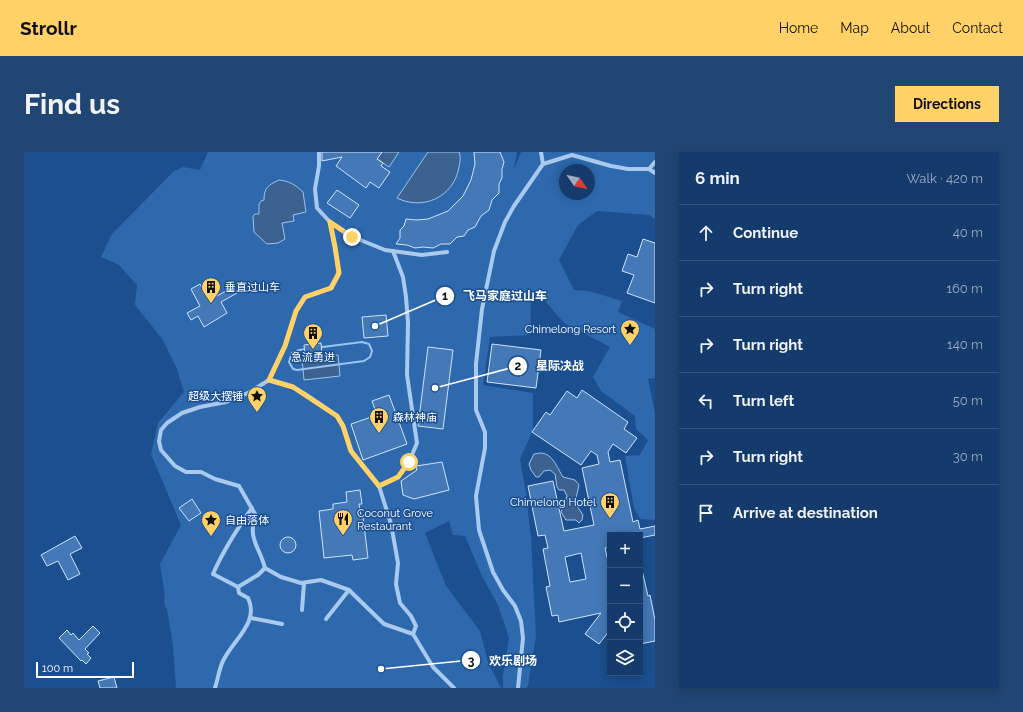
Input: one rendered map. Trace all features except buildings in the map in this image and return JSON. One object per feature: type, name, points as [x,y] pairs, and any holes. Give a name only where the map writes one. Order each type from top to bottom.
[{"type":"street","points":[[319,152],[319,166],[315,189],[316,208],[330,222],[352,237],[385,250],[422,255],[447,252]]},
{"type":"street","points":[[518,688],[523,638],[521,621],[515,606],[503,590],[493,572],[479,530],[476,496],[485,448],[485,432],[476,410],[476,364],[482,309],[494,251],[505,222],[542,164],[541,152]]},
{"type":"street","points":[[542,164],[572,155],[611,166],[628,169],[649,169],[655,173]]},
{"type":"street","points":[[649,169],[655,162]]},
{"type":"street","points":[[265,568],[262,555],[256,546],[252,535],[255,514],[239,486],[215,479],[201,472],[186,472],[175,466],[161,450],[159,441],[162,430],[168,423],[182,413],[200,407],[226,402],[248,393],[269,380],[285,346],[296,311],[305,297],[331,288],[339,273],[330,222]]},
{"type":"street","points":[[379,486],[398,477],[409,462],[417,443],[407,375],[408,323],[406,297],[403,277],[393,251]]},
{"type":"street","points":[[269,380],[293,387],[337,416],[343,426],[351,451],[379,486],[392,524],[398,563],[396,584],[400,603],[411,616],[416,626],[413,634]]},
{"type":"street","points":[[215,688],[223,662],[251,618],[252,605],[248,598],[240,593],[238,587],[213,574],[218,562],[238,527],[252,508]]},
{"type":"street","points":[[265,568],[301,584],[321,580],[349,590],[384,624],[413,634],[433,667],[454,688]]},
{"type":"street","points":[[238,587],[265,568]]},
{"type":"street","points":[[302,610],[304,583]]},
{"type":"street","points":[[326,619],[349,590]]},
{"type":"street","points":[[251,618],[282,624]]},
{"type":"shaded area","points":[[208,152],[517,152],[514,169],[521,152],[655,152],[655,219],[649,215],[597,211],[578,225],[559,260],[574,290],[589,291],[622,301],[618,312],[655,329],[655,378],[648,379],[655,413],[655,520],[640,519],[634,508],[625,456],[640,455],[648,440],[636,429],[635,416],[601,391],[593,377],[610,347],[564,323],[539,294],[531,301],[530,335],[490,337],[483,385],[533,393],[533,430],[520,459],[531,537],[536,636],[528,686],[526,688],[503,688],[503,676],[509,638],[498,605],[482,576],[465,536],[453,535],[449,521],[425,533],[446,586],[480,631],[488,662],[501,688],[176,688],[173,645],[167,609],[165,606],[160,564],[181,525],[151,454],[158,423],[184,392],[177,369],[163,340],[135,305],[137,285],[119,265],[101,257],[112,234],[174,171],[183,167],[200,170]]},
{"type":"shaded area","points":[[382,152],[399,152],[389,167],[377,159]]},
{"type":"shaded area","points":[[428,152],[459,152],[459,167],[451,186],[436,199],[427,202],[407,202],[397,198]]},
{"type":"shaded area","points":[[279,180],[286,181],[298,187],[303,192],[306,212],[293,215],[294,221],[282,223],[285,239],[278,243],[267,244],[254,232],[253,216],[255,214],[259,214],[259,204],[264,200],[267,187]]},
{"type":"shaded area","points":[[338,355],[340,376],[304,380],[302,359]]},
{"type":"shaded area","points":[[540,453],[548,455],[551,458],[557,465],[563,477],[575,480],[579,485],[575,503],[583,515],[582,520],[579,523],[576,520],[566,520],[561,512],[567,496],[564,490],[559,490],[557,487],[555,474],[550,470],[544,471],[539,477],[536,477],[531,470],[529,464],[534,454]]},
{"type":"waterway","points":[[362,342],[369,344],[372,351],[370,357],[364,361],[297,370],[293,369],[289,362],[292,353],[299,350],[362,342]]},
{"type":"place","name":"垂直过山车","points":[[211,304]]},
{"type":"place","name":"飞马家庭过山车","points":[[375,326]]},
{"type":"place","name":"Chimelong Resort","points":[[630,346]]},
{"type":"place","name":"急流勇进","points":[[313,350]]},
{"type":"place","name":"星际决战","points":[[435,388]]},
{"type":"place","name":"超级大摆锤","points":[[257,413]]},
{"type":"place","name":"森林神庙","points":[[379,434]]},
{"type":"place","name":"Chimelong Hotel","points":[[610,519]]},
{"type":"place","name":"Coconut Grove Restaurant","points":[[343,536]]},
{"type":"place","name":"自由落体","points":[[211,537]]},
{"type":"place","name":"欢乐剧场","points":[[381,669]]},
{"type":"route","points":[[352,237],[330,222],[339,273],[331,288],[305,297],[296,311],[285,346],[269,380],[293,387],[337,416],[343,426],[351,451],[379,486],[398,477],[409,462]]}]
